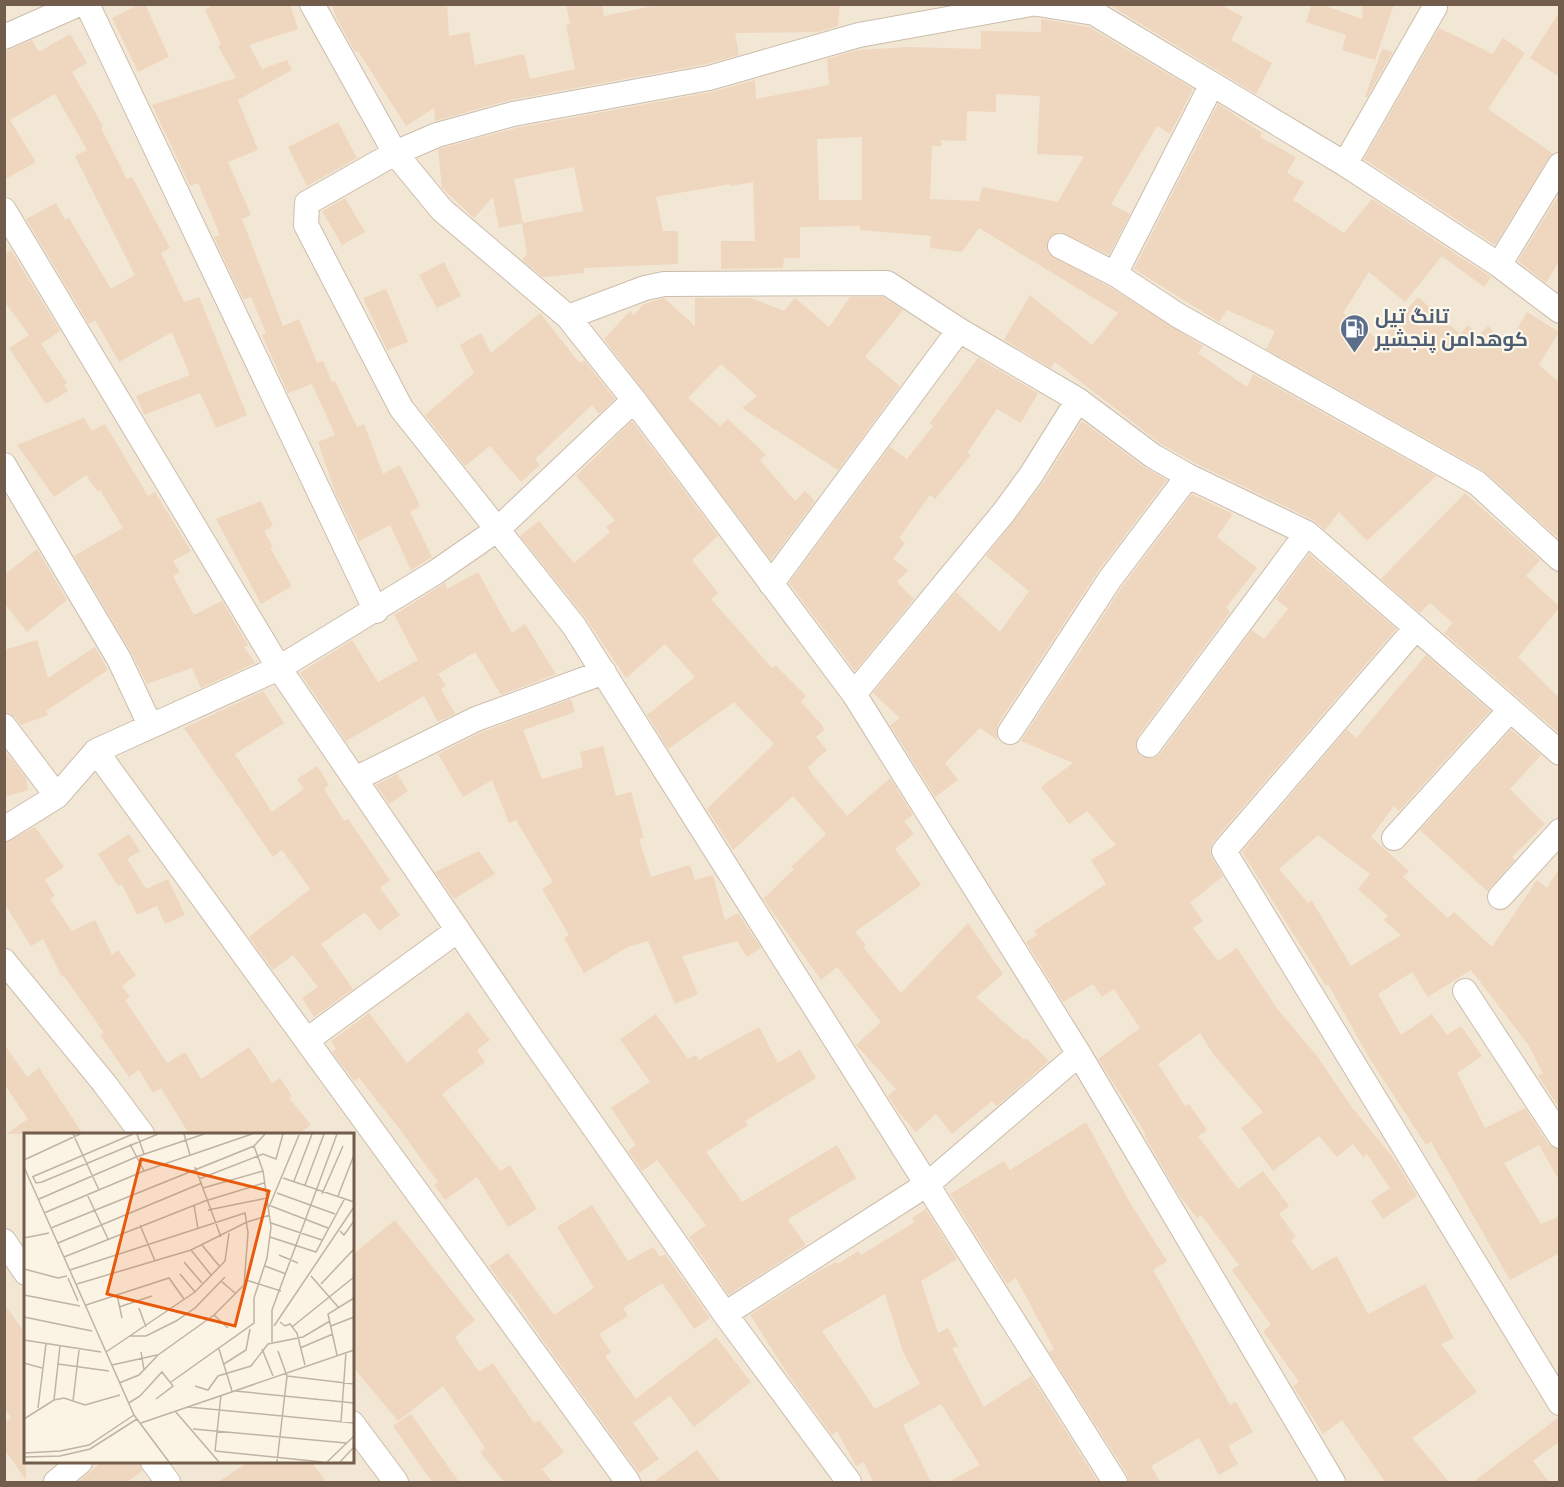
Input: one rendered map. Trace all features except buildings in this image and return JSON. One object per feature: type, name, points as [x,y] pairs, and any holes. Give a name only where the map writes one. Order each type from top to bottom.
[{"type":"street","points":[[4,37],[79,4]]},
{"type":"street","points":[[87,4],[376,611]]},
{"type":"street","points":[[312,4],[394,153],[442,210],[568,317],[634,400],[854,694],[1080,1054],[1333,1482]]},
{"type":"street","points":[[1031,4],[859,35],[709,78],[513,114],[437,135],[394,153],[307,203],[306,225],[401,408],[574,626],[929,1183],[1115,1482]]},
{"type":"street","points":[[1038,4],[1094,13],[1211,86],[1345,164],[1499,265],[1560,310]]},
{"type":"street","points":[[1345,164],[1435,7]]},
{"type":"street","points":[[1115,274],[1211,86]]},
{"type":"street","points":[[1499,265],[1560,165]]},
{"type":"street","points":[[4,210],[279,668],[725,1314],[849,1482]]},
{"type":"street","points":[[1060,246],[1115,274],[1179,316],[1477,483],[1560,559]]},
{"type":"street","points":[[568,317],[645,288],[664,284],[887,283],[958,330],[1078,399],[1153,456],[1188,476],[1307,533],[1560,753]]},
{"type":"street","points":[[771,584],[958,330]]},
{"type":"street","points":[[854,694],[1004,512],[1031,475],[1078,399]]},
{"type":"street","points":[[4,829],[57,796],[96,752],[150,725],[234,691],[279,668],[376,611],[498,529],[634,400]]},
{"type":"street","points":[[4,465],[119,659],[150,725]]},
{"type":"street","points":[[1010,732],[1110,579],[1188,476]]},
{"type":"street","points":[[1149,745],[1307,533]]},
{"type":"street","points":[[1415,629],[1224,851],[1553,1378],[1560,1403]]},
{"type":"street","points":[[355,779],[476,719],[604,672]]},
{"type":"street","points":[[1394,838],[1509,710]]},
{"type":"street","points":[[4,726],[57,796]]},
{"type":"street","points":[[96,752],[628,1482]]},
{"type":"street","points":[[1500,897],[1560,831]]},
{"type":"street","points":[[307,1040],[458,930]]},
{"type":"street","points":[[4,961],[104,1083],[141,1133]]},
{"type":"street","points":[[1465,991],[1560,1136]]},
{"type":"street","points":[[725,1314],[929,1183],[1080,1054]]},
{"type":"street","points":[[4,1241],[24,1270]]},
{"type":"street","points":[[354,1426],[396,1482]]},
{"type":"street","points":[[56,1482],[78,1463]]},
{"type":"street","points":[[154,1463],[168,1482]]},
{"type":"shaded area","points":[[5,5],[1559,5],[1559,1482],[5,1482]]},
{"type":"place","name":"تانگ تیل کوهدامن پنجشیر","points":[[1354,354]]}]
